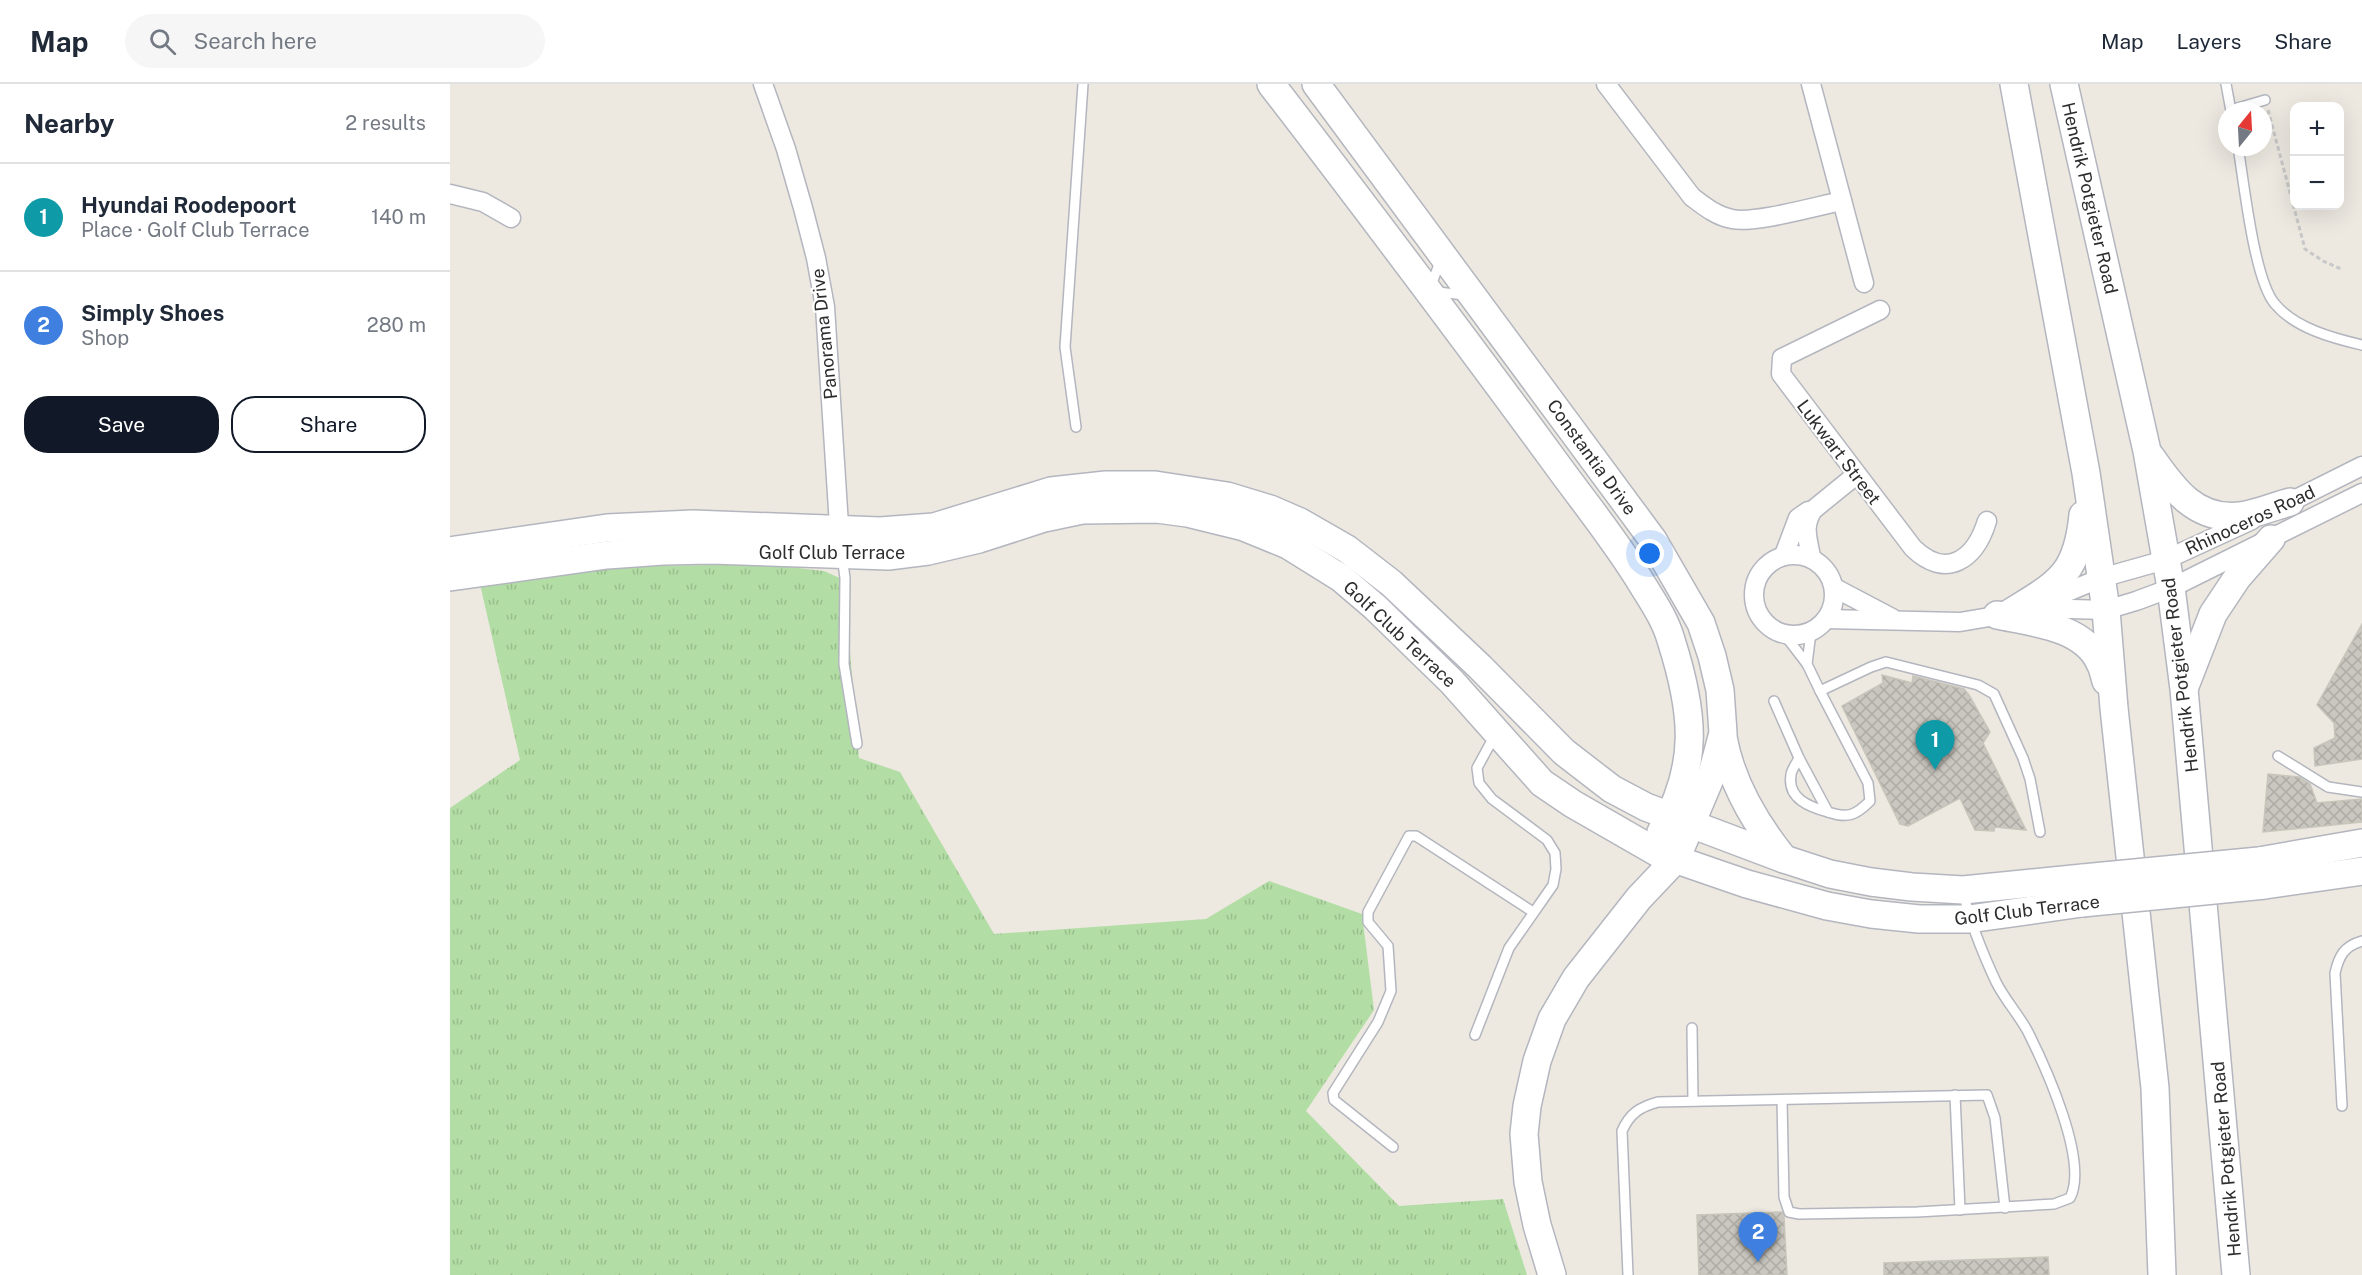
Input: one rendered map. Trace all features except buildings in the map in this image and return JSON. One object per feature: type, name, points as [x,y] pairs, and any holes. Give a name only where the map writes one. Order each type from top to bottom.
[{"type":"street","name":"Panorama Drive","points":[[763,84],[800,198],[816,258],[825,308],[840,542]]},
{"type":"street","name":"Constantia Drive","points":[[1271,84],[1429,291],[1628,561],[1662,617],[1671,638],[1678,666],[1690,724],[1690,750],[1684,782],[1676,859],[1639,898],[1576,978],[1552,1019],[1537,1061],[1527,1106],[1524,1134],[1530,1193],[1552,1275]]},
{"type":"street","name":"Constantia Drive","points":[[1316,84],[1653,540],[1701,623],[1720,690],[1723,733],[1712,774],[1680,822],[1651,849],[1639,898]]},
{"type":"street","points":[[1606,84],[1692,197],[1710,210],[1732,220],[1751,219],[1842,201]]},
{"type":"street","points":[[1811,84],[1864,283]]},
{"type":"street","points":[[2014,84],[2086,473],[2106,610],[2114,708],[2155,1088],[2162,1275]]},
{"type":"street","name":"Hendrik Potgieter Road","points":[[2064,84],[2146,451],[2171,588],[2184,689],[2236,1269]]},
{"type":"street","points":[[450,194],[483,202],[511,218]]},
{"type":"street","name":"Lukwart Street","points":[[1880,310],[1782,358],[1780,374],[1912,548],[1930,562],[1942,565],[1958,563],[1974,548],[1983,534],[1987,521]]},
{"type":"street","points":[[2146,451],[2173,488],[2199,509],[2212,515],[2240,516],[2290,502]]},
{"type":"street","name":"Rhinoceros Road","points":[[2012,612],[2101,578],[2165,560],[2362,466]]},
{"type":"street","points":[[2012,612],[2052,586],[2075,559],[2081,534],[2086,473]]},
{"type":"street","points":[[1811,557],[1806,523],[1813,510],[1856,475]]},
{"type":"street","name":"Golf Club Terrace","points":[[450,577],[607,555],[840,542],[880,531],[934,527],[1051,491],[1106,484],[1155,484],[1227,496],[1270,509],[1300,522],[1347,549],[1391,582],[1538,726],[1594,777],[1612,789],[1680,822],[1785,859],[1830,874],[1871,882],[1963,890],[2082,890],[2262,873]]},
{"type":"street","name":"Rhinoceros Road","points":[[2106,610],[2171,588],[2362,493]]},
{"type":"street","name":"Golf Club Terrace","points":[[450,551],[607,528],[693,524],[840,542],[888,556],[928,551],[979,539],[1044,518],[1083,510],[1156,509],[1187,513],[1245,527],[1288,545],[1341,578],[1375,607],[1452,682],[1542,783],[1573,804],[1651,849],[1747,884],[1827,906],[1919,919],[1970,919],[2082,890]]},
{"type":"street","points":[[1784,555],[1798,518],[1805,512],[1813,510]]},
{"type":"street","points":[[2184,689],[2213,614],[2237,578],[2271,539]]},
{"type":"street","points":[[1798,554],[1811,557],[1830,575],[1835,588],[1835,601],[1826,619],[1811,632],[1798,635],[1784,634],[1772,629],[1762,620],[1756,608],[1754,595],[1756,581],[1762,570],[1772,561],[1784,555],[1798,554]]},
{"type":"street","points":[[1835,588],[1897,621]]},
{"type":"street","points":[[1826,619],[1960,622],[2012,612],[2106,610]]},
{"type":"street","points":[[2012,612],[2078,638],[2100,661],[2114,708]]},
{"type":"street","points":[[1505,694],[1497,733],[1538,726]]},
{"type":"street","points":[[1723,733],[1734,778],[1759,826],[1785,859]]},
{"type":"street","points":[[2262,873],[2362,843]]},
{"type":"street","points":[[2262,873],[2362,871]]},
{"type":"lane","points":[[1076,427],[1065,347],[1083,84]]},
{"type":"lane","points":[[2226,84],[2229,102]]},
{"type":"lane","points":[[2258,102],[2265,100]]},
{"type":"lane","points":[[2240,156],[2260,278],[2274,304],[2297,323],[2344,341],[2362,345]]},
{"type":"lane","points":[[1443,254],[1429,291],[1452,292],[1475,298]]},
{"type":"lane","points":[[840,542],[845,578],[844,664],[857,744]]},
{"type":"lane","points":[[1807,664],[1811,632]]},
{"type":"lane","points":[[1784,634],[1807,664],[1868,783],[1870,801],[1858,813],[1840,817],[1799,801],[1792,789],[1791,775],[1799,758]]},
{"type":"lane","points":[[1820,691],[1886,662],[1978,685],[1990,691],[1994,694],[2023,758],[2030,779],[2040,832]]},
{"type":"lane","points":[[1774,701],[1799,758],[1828,812]]},
{"type":"lane","points":[[1475,1035],[1505,956],[1553,885],[1556,869],[1554,854],[1546,840],[1491,799],[1479,783],[1477,768],[1497,733]]},
{"type":"lane","points":[[2278,756],[2328,787],[2362,792]]},
{"type":"lane","points":[[1393,1147],[1335,1100],[1333,1093],[1377,1022],[1391,991],[1388,946],[1368,922],[1368,912],[1409,836],[1416,836],[1533,912]]},
{"type":"lane","points":[[1782,1100],[1784,1197],[1790,1212],[1828,1214],[2005,1208],[2054,1204],[2070,1198],[2075,1181],[2072,1144],[2028,1031],[1997,984],[1970,919],[1963,890]]},
{"type":"lane","points":[[2342,1106],[2335,973],[2342,952],[2350,945],[2362,941]]},
{"type":"lane","points":[[1692,1028],[1693,1101]]},
{"type":"lane","points":[[1955,1095],[1960,1210]]},
{"type":"lane","points":[[1628,1275],[1622,1131],[1627,1119],[1641,1106],[1665,1101],[1987,1095],[1995,1118],[2005,1208]]},
{"type":"path","points":[[2265,100],[2305,249],[2341,269]]},
{"type":"green space","points":[[762,564],[824,571],[844,580],[859,758],[900,772],[994,934],[1206,919],[1269,881],[1362,914],[1374,1010],[1306,1111],[1399,1206],[1503,1199],[1527,1275],[450,1275],[450,808],[520,760],[480,584],[609,567]]},
{"type":"place","name":"Hyundai Roodepoort","points":[[1935,770]]},
{"type":"place","name":"Simply Shoes","points":[[1758,1262]]}]
